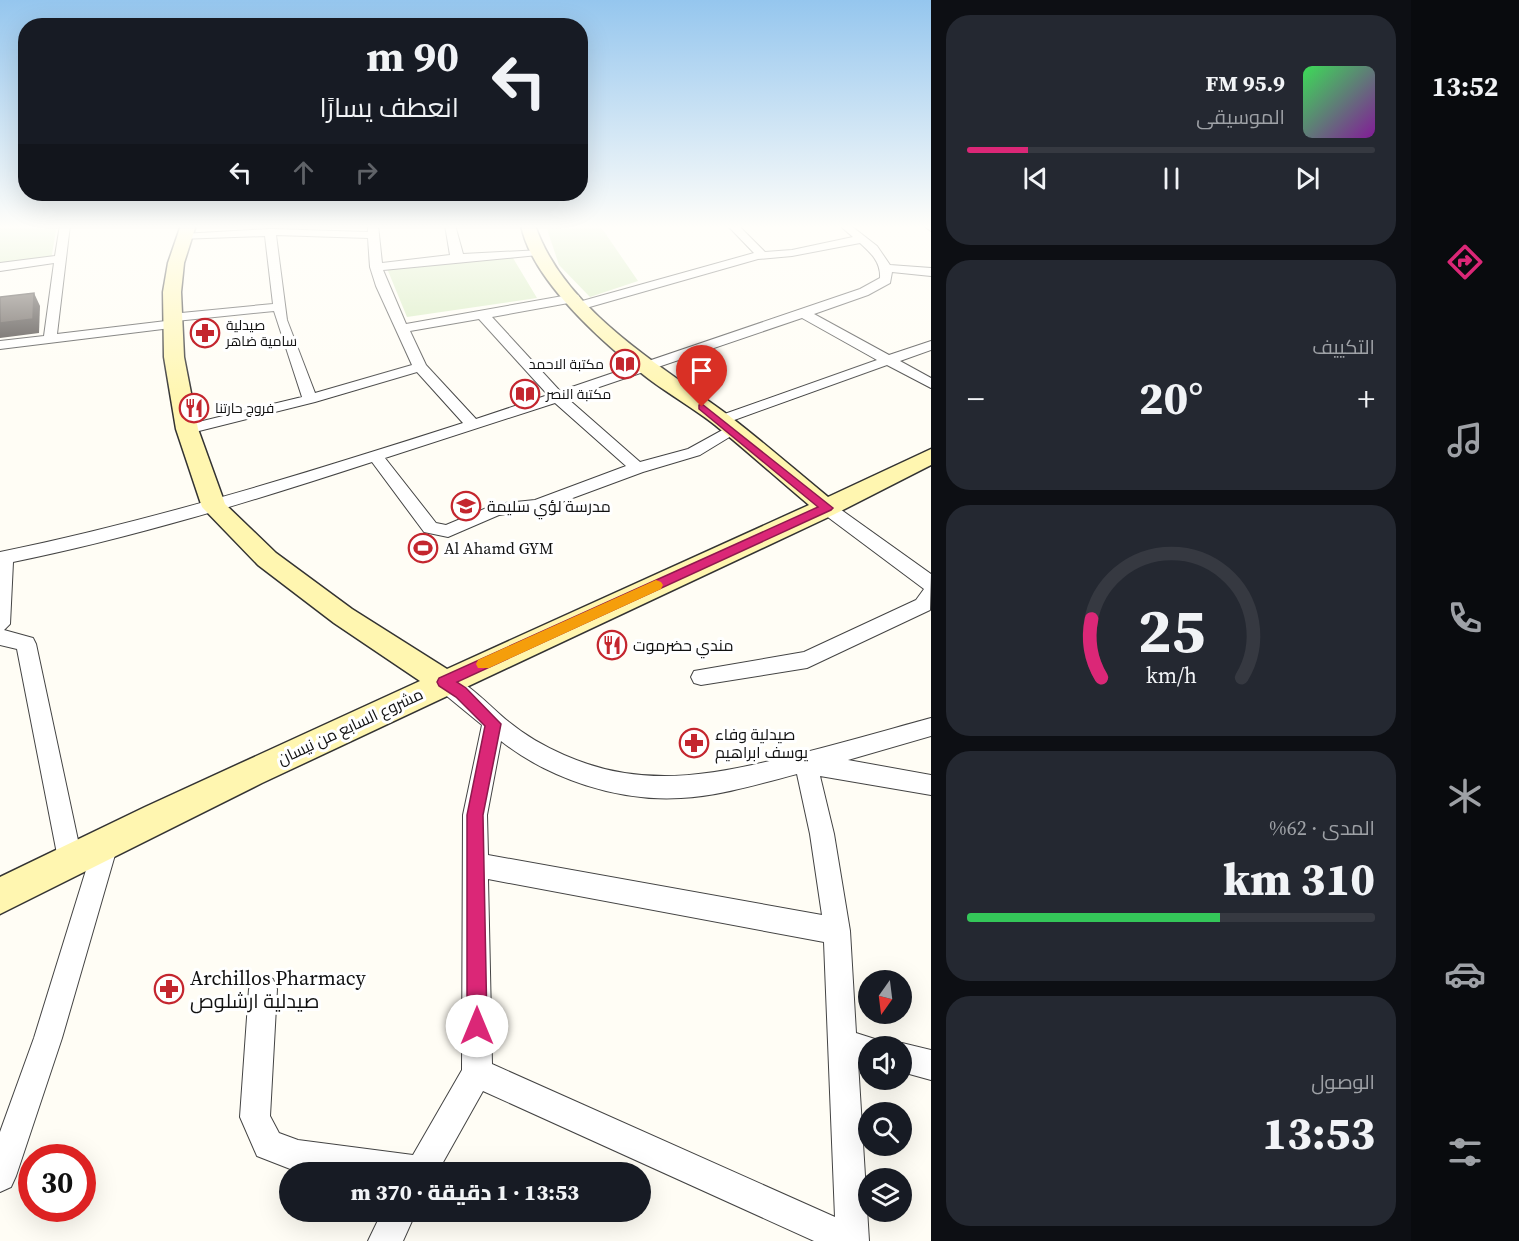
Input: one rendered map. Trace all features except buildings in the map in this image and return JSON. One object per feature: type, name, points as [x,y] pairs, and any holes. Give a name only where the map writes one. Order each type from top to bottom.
[{"type":"street","points":[[50,339],[57,283]]},
{"type":"street","points":[[174,283],[171,321],[174,357],[188,429],[214,507],[267,559],[343,616],[461,692],[493,724],[524,745],[593,776],[633,785],[668,789],[700,787],[806,763],[931,727]]},
{"type":"street","points":[[276,283],[281,320],[310,399]]},
{"type":"street","points":[[381,283],[420,368],[473,425]]},
{"type":"street","points":[[559,283],[647,368],[727,425],[827,508],[931,584]]},
{"type":"street","points":[[401,330],[483,315],[576,302],[654,283]]},
{"type":"street","points":[[0,624],[2,558],[142,528],[214,507],[558,398],[864,292],[881,283]]},
{"type":"street","points":[[0,345],[279,307]]},
{"type":"street","points":[[802,313],[931,384]]},
{"type":"street","points":[[483,315],[558,398],[637,468]]},
{"type":"street","points":[[375,456],[430,528],[448,531],[496,510],[537,505],[637,468],[694,452],[727,425],[931,345]]},
{"type":"street","points":[[188,429],[310,399],[420,368]]},
{"type":"street","name":"مشروع السابع من نيسان","points":[[0,896],[107,841],[444,682],[827,508],[931,456]]},
{"type":"street","points":[[701,677],[807,660],[928,604]]},
{"type":"street","points":[[0,637],[26,644],[70,859]]},
{"type":"street","points":[[426,1162],[477,1072],[475,815],[493,724]]},
{"type":"street","points":[[806,763],[931,785]]},
{"type":"street","points":[[477,1072],[852,1241],[855,1047],[822,834],[806,763]]},
{"type":"street","points":[[0,1176],[48,1038],[107,841]]},
{"type":"street","points":[[476,865],[837,932]]},
{"type":"street","points":[[263,988],[255,1117],[268,1145],[298,1156],[344,1162]]},
{"type":"street","points":[[912,1060],[931,1065]]},
{"type":"street","points":[[385,1241],[395,1222]]},
{"type":"green space","points":[[393,283],[528,283],[537,298],[407,317]]},
{"type":"green space","points":[[576,283],[632,283],[590,297]]},
{"type":"slow traffic","points":[[483,664],[656,585]]},
{"type":"place","name":"صيدلية سامية ضاهر","points":[[205,333]]},
{"type":"place","name":"مكتبة الاحمد","points":[[625,364]]},
{"type":"place","name":"مكتبة النصر","points":[[525,394]]},
{"type":"place","name":"فروج حارتنا","points":[[194,408]]},
{"type":"place","name":"مدرسة لؤي سليمة","points":[[466,506]]},
{"type":"place","name":"Al Ahamd GYM","points":[[423,548]]},
{"type":"place","name":"مندي حضرموت","points":[[612,645]]},
{"type":"place","name":"صيدلية وفاء يوسف ابراهيم","points":[[694,743]]},
{"type":"place","name":"Archillos Pharmacy صيدلية ارشلوص","points":[[169,989]]},
{"type":"route","points":[[477,1026],[475,815],[493,724],[461,692],[444,682],[827,508],[734,430],[702,407]]}]
